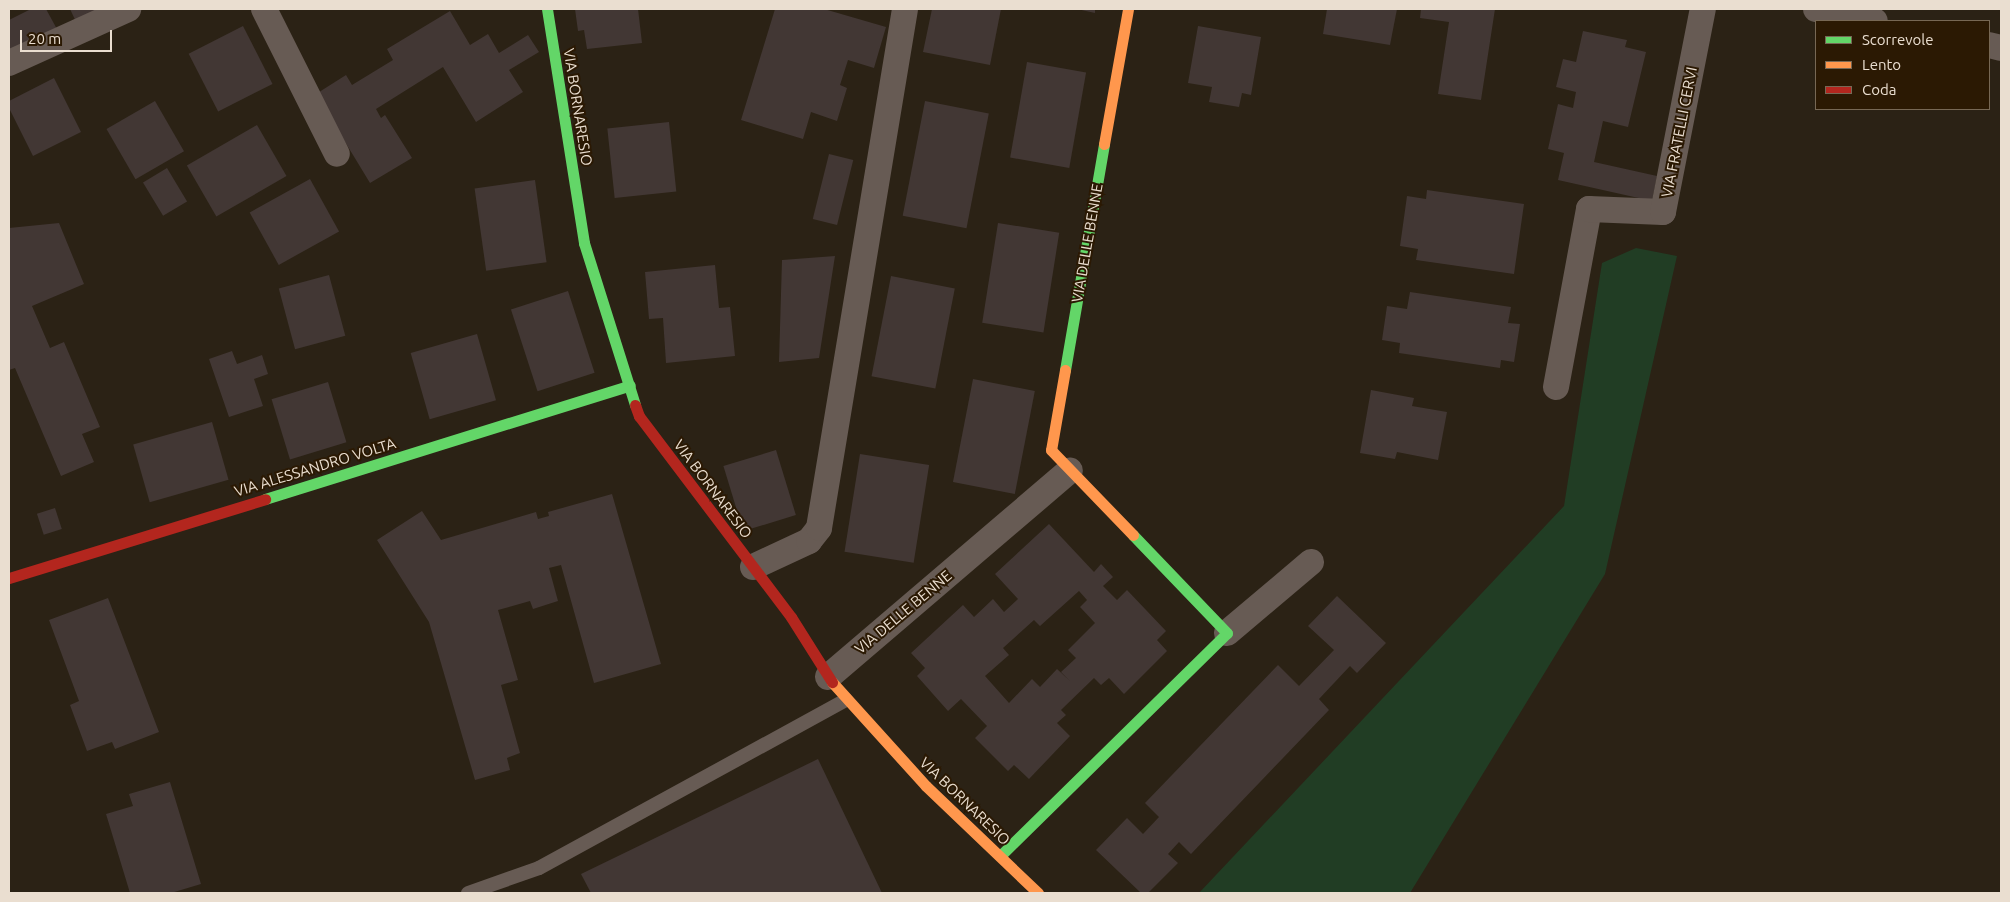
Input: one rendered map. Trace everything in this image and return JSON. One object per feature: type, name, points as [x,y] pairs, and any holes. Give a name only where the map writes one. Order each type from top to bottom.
[{"type":"street","points":[[9,63],[126,9]]},
{"type":"street","points":[[264,9],[336,154]]},
{"type":"street","name":"VIA BORNARESIO","points":[[547,9],[584,243],[640,416],[792,617],[828,677],[846,700],[926,786],[1038,893]]},
{"type":"street","points":[[754,567],[803,545],[819,528],[905,9]]},
{"type":"street","name":"VIA DELLE BENNE","points":[[1128,9],[1051,450],[1227,633]]},
{"type":"street","name":"VIA FRATELLI CERVI","points":[[1556,387],[1589,209],[1663,212],[1704,9]]},
{"type":"street","points":[[1816,9],[1870,20]]},
{"type":"street","name":"VIA ALESSANDRO VOLTA","points":[[9,578],[630,385]]},
{"type":"street","name":"VIA DELLE BENNE","points":[[828,677],[1070,470]]},
{"type":"street","points":[[1000,856],[1227,633],[1311,562]]},
{"type":"lane","points":[[468,893],[540,868],[846,700]]},
{"type":"green space","points":[[1636,248],[1677,256],[1605,574],[1410,893],[1199,893],[1564,506],[1602,263]]},
{"type":"building","points":[[31,9],[46,9],[58,31],[9,57],[9,20]]},
{"type":"building","points":[[70,9],[109,9],[78,26]]},
{"type":"building","points":[[575,9],[638,9],[642,43],[587,49],[584,30],[578,31]]},
{"type":"building","points":[[775,9],[824,9],[886,27],[874,68],[848,60],[840,85],[847,88],[837,121],[811,112],[803,139],[741,120]]},
{"type":"building","points":[[932,9],[1001,9],[990,65],[923,52]]},
{"type":"building","points":[[1077,9],[1095,9],[1095,13]]},
{"type":"building","points":[[1327,9],[1397,9],[1390,45],[1323,34]]},
{"type":"building","points":[[1421,9],[1495,9],[1481,100],[1438,94],[1449,22],[1420,18]]},
{"type":"building","points":[[450,11],[470,45],[488,34],[499,53],[528,35],[539,52],[509,70],[523,92],[476,122],[443,67],[376,109],[381,118],[385,115],[412,158],[370,183],[316,94],[346,75],[352,85],[393,60],[387,49]]},
{"type":"building","points":[[243,26],[273,84],[218,112],[189,54]]},
{"type":"building","points":[[1198,26],[1261,37],[1251,95],[1242,93],[1239,107],[1209,102],[1212,87],[1188,83]]},
{"type":"building","points":[[1583,31],[1627,40],[1625,47],[1646,52],[1628,127],[1603,121],[1594,162],[1657,176],[1652,201],[1558,180],[1564,153],[1548,149],[1558,104],[1573,108],[1576,92],[1556,87],[1563,59],[1576,62]]},
{"type":"building","points":[[1027,62],[1086,72],[1069,168],[1010,158]]},
{"type":"building","points":[[54,78],[81,132],[33,156],[9,108],[9,101]]},
{"type":"building","points":[[155,101],[184,151],[136,179],[107,129]]},
{"type":"building","points":[[925,101],[989,113],[966,228],[903,216]]},
{"type":"building","points":[[669,122],[676,192],[615,198],[607,128]]},
{"type":"building","points":[[257,125],[286,176],[216,217],[187,166]]},
{"type":"building","points":[[829,154],[853,160],[837,225],[813,219]]},
{"type":"building","points":[[167,168],[187,201],[163,216],[143,182]]},
{"type":"building","points":[[310,179],[339,231],[279,265],[250,212]]},
{"type":"building","points":[[535,180],[547,262],[486,271],[475,188]]},
{"type":"building","points":[[1427,190],[1524,204],[1514,274],[1416,260],[1418,249],[1400,246],[1407,196],[1426,199]]},
{"type":"building","points":[[59,223],[84,284],[32,306],[50,348],[64,342],[100,427],[82,434],[94,462],[61,476],[15,368],[9,370],[9,228]]},
{"type":"building","points":[[998,223],[1059,233],[1043,332],[982,323]]},
{"type":"building","points":[[835,256],[819,358],[779,362],[782,260]]},
{"type":"building","points":[[715,265],[719,308],[730,307],[735,356],[666,363],[663,318],[649,319],[645,272]]},
{"type":"building","points":[[329,275],[345,336],[295,349],[279,288]]},
{"type":"building","points":[[891,276],[955,288],[935,389],[872,376]]},
{"type":"building","points":[[568,291],[595,373],[538,391],[511,310]]},
{"type":"building","points":[[1410,292],[1511,307],[1508,323],[1520,324],[1514,362],[1501,360],[1500,368],[1399,353],[1400,343],[1382,340],[1387,306],[1407,309]]},
{"type":"building","points":[[477,334],[496,400],[430,419],[411,353]]},
{"type":"building","points":[[232,351],[237,364],[262,355],[268,374],[254,379],[263,406],[229,417],[209,359]]},
{"type":"building","points":[[973,379],[1035,391],[1015,494],[953,482]]},
{"type":"building","points":[[328,382],[346,442],[290,459],[272,399]]},
{"type":"building","points":[[1371,390],[1414,398],[1412,406],[1447,412],[1438,460],[1397,452],[1395,459],[1360,453]]},
{"type":"building","points":[[212,422],[229,480],[150,502],[133,445]]},
{"type":"building","points":[[776,450],[796,515],[743,531],[723,466]]},
{"type":"building","points":[[860,454],[929,465],[914,563],[845,552]]},
{"type":"building","points":[[612,494],[661,664],[594,683],[561,565],[549,568],[558,601],[533,609],[530,601],[498,610],[518,680],[501,685],[520,753],[507,758],[510,770],[475,780],[429,622],[377,540],[422,511],[441,540],[536,512],[538,519],[549,516],[548,512]]},
{"type":"building","points":[[55,508],[62,529],[44,535],[37,514]]},
{"type":"building","points":[[1049,524],[1094,572],[1101,564],[1113,577],[1103,586],[1117,600],[1127,590],[1166,631],[1157,640],[1167,651],[1124,694],[1109,678],[1101,685],[1094,678],[1061,710],[1066,715],[1057,723],[1070,736],[1029,779],[1014,765],[1008,771],[975,738],[987,726],[961,699],[948,711],[917,676],[925,668],[911,653],[963,605],[974,617],[993,599],[1004,612],[1018,599],[995,574]],"holes":[[[1079,591],[1087,600],[1080,607],[1095,623],[1068,650],[1076,658],[1061,672],[1070,681],[1057,669],[1040,687],[1032,679],[1009,703],[985,676],[1009,655],[1003,648],[1034,620],[1040,626]]]},
{"type":"building","points":[[1337,596],[1386,643],[1357,673],[1350,666],[1319,699],[1329,710],[1191,854],[1179,842],[1168,854],[1178,863],[1148,893],[1141,893],[1096,850],[1127,818],[1143,834],[1159,817],[1145,803],[1278,665],[1299,686],[1334,650],[1308,626]]},
{"type":"building","points":[[108,598],[159,732],[115,749],[112,742],[87,751],[70,705],[79,701],[49,620]]},
{"type":"building","points":[[818,759],[882,893],[591,893],[581,874]]},
{"type":"building","points":[[170,782],[201,884],[171,893],[130,893],[106,814],[133,806],[129,794]]},
{"type":"traffic: fast","points":[[547,9],[584,243],[635,405]]},
{"type":"traffic: fast","points":[[1065,370],[1104,144]]},
{"type":"traffic: fast","points":[[265,499],[630,385]]},
{"type":"traffic: fast","points":[[1000,856],[1227,633],[1133,535]]},
{"type":"traffic: slow","points":[[1104,144],[1128,9]]},
{"type":"traffic: slow","points":[[1065,370],[1051,450],[1133,535]]},
{"type":"traffic: slow","points":[[832,682],[926,786],[1038,893]]},
{"type":"traffic: jam","points":[[635,405],[639,416],[791,617],[832,682]]},
{"type":"traffic: jam","points":[[9,578],[265,499]]}]
